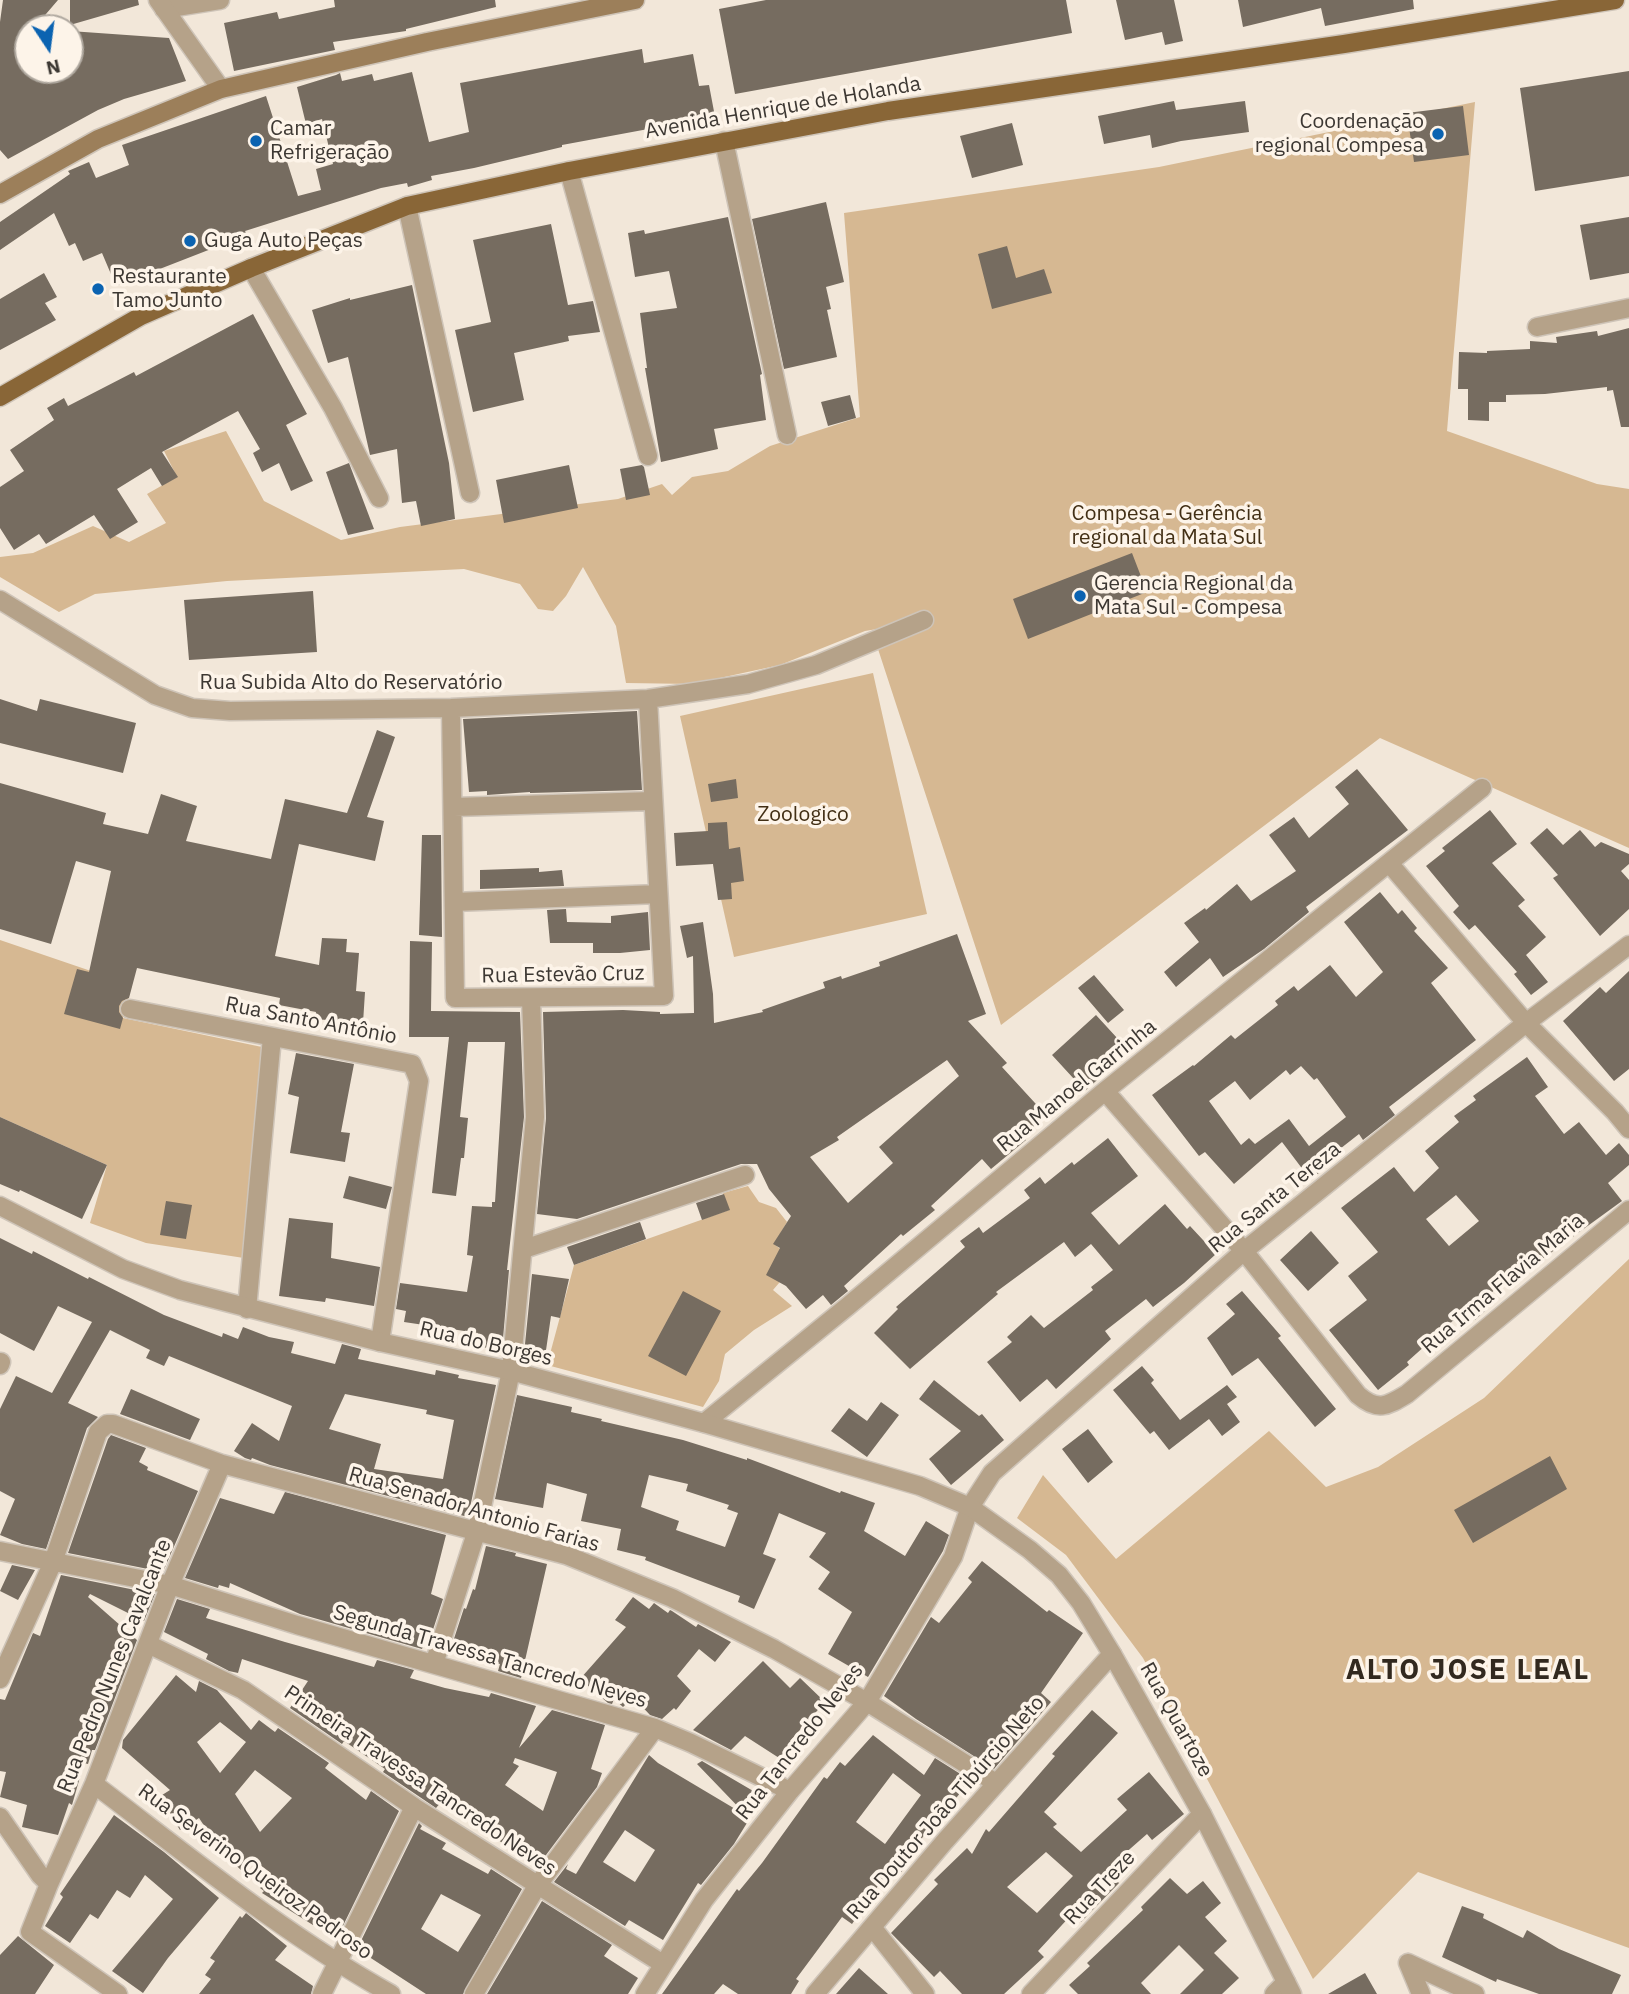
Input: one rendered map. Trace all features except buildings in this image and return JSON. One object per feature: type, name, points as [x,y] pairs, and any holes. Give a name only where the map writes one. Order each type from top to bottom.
[{"type":"main road","points":[[2,188],[98,139],[221,89],[635,0]]},
{"type":"main road","name":"Avenida Henrique de Holanda","points":[[0,397],[141,316],[251,268],[407,206],[569,171],[888,111],[1344,44],[1615,0]]},
{"type":"street","points":[[161,5],[220,0]]},
{"type":"street","points":[[161,5],[221,89]]},
{"type":"street","points":[[724,141],[787,435]]},
{"type":"street","points":[[569,171],[648,456]]},
{"type":"street","points":[[407,206],[470,493]]},
{"type":"street","points":[[251,268],[333,408],[379,498]]},
{"type":"street","points":[[1537,327],[1629,308]]},
{"type":"street","name":"Rua Subida Alto do Reservatório","points":[[0,600],[155,695],[192,708],[230,711],[451,708],[648,699],[748,684],[816,665],[923,620]]},
{"type":"street","name":"Rua Estevão Cruz","points":[[451,708],[455,998],[664,996],[648,699]]},
{"type":"street","name":"Rua Manoel Garrinha","points":[[704,1423],[1105,1091],[1482,788]]},
{"type":"street","points":[[454,807],[652,801]]},
{"type":"street","points":[[1390,863],[1526,1023],[1622,1106],[1629,1129]]},
{"type":"street","points":[[454,902],[658,894]]},
{"type":"street","name":"Rua Santa Tereza","points":[[970,1507],[992,1474],[1012,1455],[1244,1251],[1526,1023],[1629,945]]},
{"type":"street","points":[[433,1664],[477,1530],[511,1371],[535,1117],[531,998]]},
{"type":"street","name":"Rua Santo Antônio","points":[[130,1009],[411,1065],[419,1081],[380,1342]]},
{"type":"street","points":[[247,1309],[272,1037]]},
{"type":"street","name":"Rua Irma Flavia Maria","points":[[1105,1091],[1244,1251],[1358,1395],[1367,1403],[1377,1406],[1389,1405],[1407,1394],[1629,1210]]},
{"type":"street","points":[[524,1249],[745,1175]]},
{"type":"street","name":"Rua do Borges","points":[[0,1206],[146,1279],[247,1309],[511,1371],[704,1423],[920,1486],[970,1507]]},
{"type":"street","name":"Rua Senador Antonio Farias","points":[[53,1562],[98,1432],[107,1424],[113,1424],[222,1464],[566,1555],[672,1598],[774,1649],[866,1702],[996,1783]]},
{"type":"street","name":"Rua Pedro Nunes Cavalcante","points":[[118,1994],[30,1932],[94,1784],[170,1585],[222,1464]]},
{"type":"street","name":"Rua Quartoze","points":[[970,1507],[1030,1550],[1059,1575],[1081,1603],[1202,1814],[1284,1990]]},
{"type":"street","name":"Rua Tancredo Neves","points":[[645,1994],[704,1900],[790,1791],[866,1702],[953,1557],[970,1507]]},
{"type":"street","name":"Segunda Travessa Tancredo Neves","points":[[0,1551],[170,1585],[297,1625],[655,1728],[790,1791]]},
{"type":"street","points":[[0,1679],[53,1562]]},
{"type":"street","name":"Primeira Travessa Tancredo Neves","points":[[148,1644],[243,1690],[414,1807],[663,1964]]},
{"type":"street","name":"Rua Doutor João Tibúrcio Neto","points":[[815,1994],[996,1783],[1112,1654]]},
{"type":"street","points":[[474,1994],[537,1886],[655,1728]]},
{"type":"street","name":"Rua Severino Queiroz Pedroso","points":[[94,1784],[216,1877],[338,1964],[391,1994]]},
{"type":"street","points":[[322,1994],[414,1807]]},
{"type":"street","name":"Rua Treze","points":[[1031,1994],[1202,1814]]},
{"type":"street","points":[[0,1817],[49,1884]]},
{"type":"street","points":[[872,1927],[925,1994]]},
{"type":"street","points":[[1421,1994],[1408,1963],[1475,1994]]},
{"type":"green space","name":"Compesa - Gerência regional da Mata Sul","points":[[1475,102],[1447,431],[1597,484],[1629,489],[1629,848],[1380,738],[1001,1025],[878,649],[877,629],[865,631],[780,665],[692,684],[626,683],[616,626],[583,567],[566,596],[553,611],[538,609],[520,584],[464,569],[227,581],[95,594],[59,612],[0,577],[0,557],[33,553],[93,526],[129,542],[166,523],[147,494],[177,477],[164,451],[226,431],[264,501],[341,540],[400,527],[618,499],[662,484],[672,495],[692,477],[728,471],[770,446],[860,417],[844,213],[1159,167]]},
{"type":"green space","name":"Zoologico","points":[[873,673],[927,914],[734,957],[680,716]]},
{"type":"green space","points":[[0,940],[132,985],[123,1018],[262,1047],[244,1258],[146,1243],[90,1223],[107,1165],[0,1117]]},
{"type":"green space","points":[[748,1186],[759,1202],[776,1208],[787,1222],[774,1244],[797,1262],[773,1290],[792,1306],[754,1330],[725,1354],[719,1381],[703,1407],[547,1365],[574,1265],[729,1210],[723,1193]]},
{"type":"green space","points":[[1629,1259],[1629,1948],[1418,1872],[1313,1979],[1143,1658],[1066,1555],[1017,1518],[1043,1475],[1116,1559],[1269,1431],[1326,1487],[1378,1467],[1484,1398]]},
{"type":"place","name":"Coordenação regional Compesa","points":[[1438,134]]},
{"type":"place","name":"Camar Refrigeração","points":[[256,141]]},
{"type":"place","name":"Guga Auto Peças","points":[[190,241]]},
{"type":"place","name":"Restaurante Tamo Junto","points":[[98,289]]},
{"type":"place","name":"Gerencia Regional da Mata Sul - Compesa","points":[[1080,596]]},
{"type":"district","name":"ALTO JOSE LEAL","points":[[1468,1671]]}]
